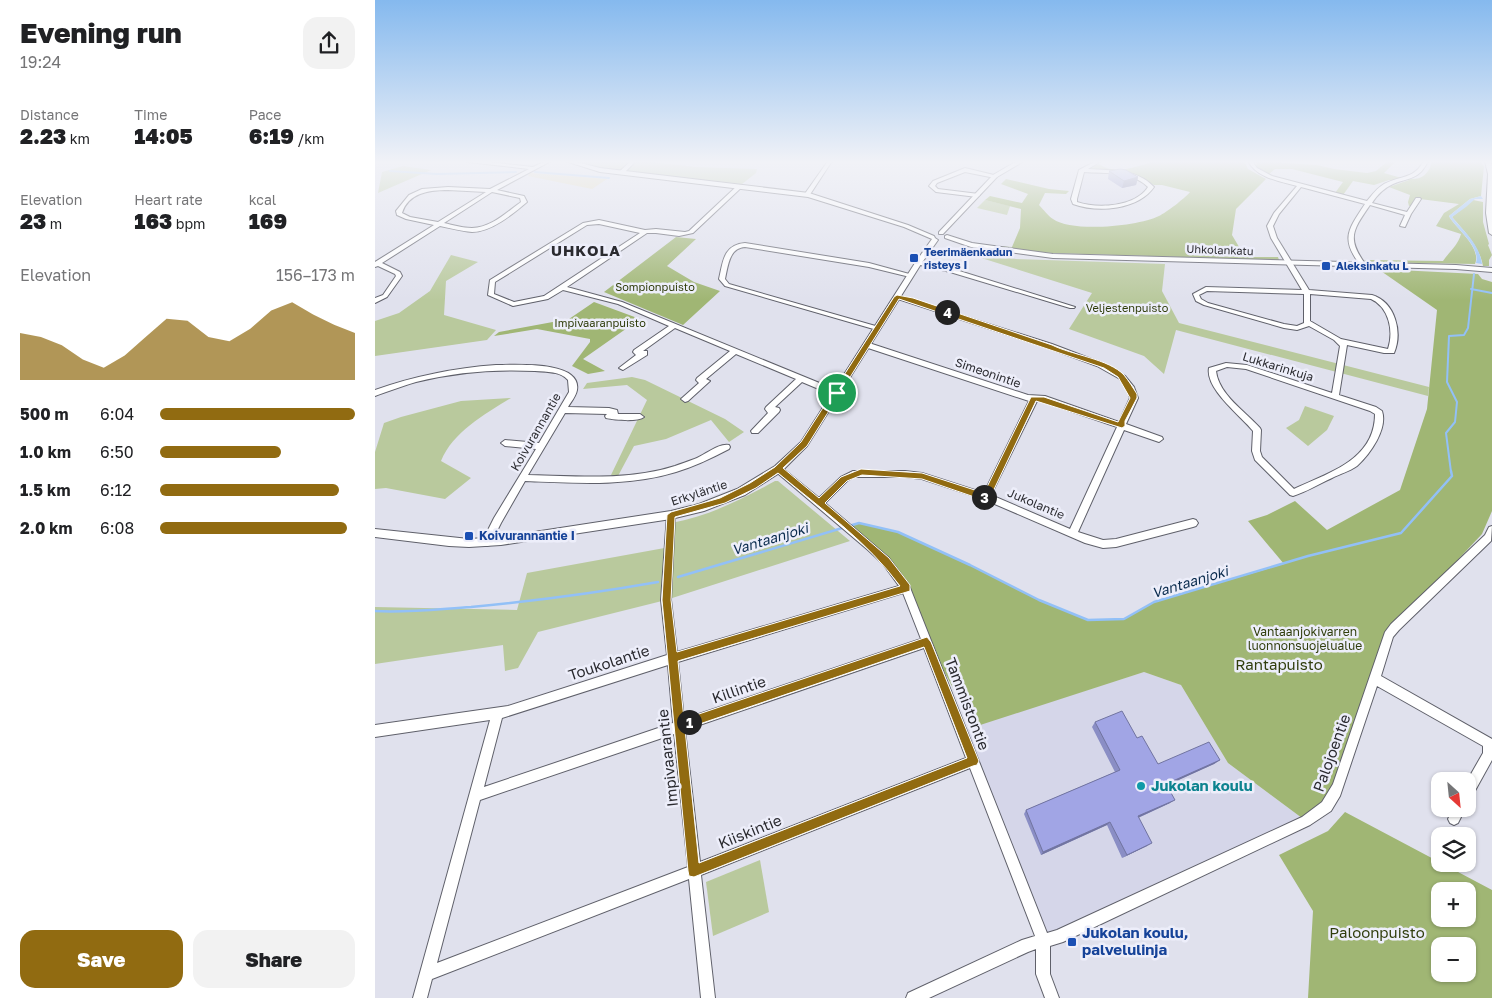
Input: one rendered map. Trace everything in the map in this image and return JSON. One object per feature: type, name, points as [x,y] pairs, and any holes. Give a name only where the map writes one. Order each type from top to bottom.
[{"type":"street","points":[[402,208],[399,214],[405,217],[471,230],[483,229],[492,225],[516,208]]},
{"type":"street","points":[[376,265],[464,208]]},
{"type":"street","points":[[645,232],[599,222],[587,223],[491,283],[491,295],[513,304],[546,298],[645,232],[651,230],[681,235],[691,232],[717,208]]},
{"type":"street","name":"Uhkolankatu","points":[[850,208],[921,232],[1007,252],[1053,256],[1492,269]]},
{"type":"street","name":"Erkyläntie","points":[[375,533],[449,542],[487,542],[671,515],[722,501],[753,485],[778,469],[804,444],[918,262],[966,208]]},
{"type":"street","points":[[1281,208],[1272,219],[1270,226],[1271,234],[1307,293],[1308,324]]},
{"type":"street","points":[[1363,265],[1352,251],[1350,235],[1367,208]]},
{"type":"street","points":[[1383,208],[1408,214]]},
{"type":"street","points":[[1403,226],[1412,208]]},
{"type":"street","points":[[1489,208],[1492,233]]},
{"type":"street","points":[[877,328],[725,284],[722,279],[730,250],[735,246],[745,245],[869,265],[910,275]]},
{"type":"street","points":[[918,262],[951,270],[1073,307]]},
{"type":"street","points":[[375,301],[385,296],[399,276],[398,273],[376,265]]},
{"type":"street","points":[[563,288],[620,303],[837,393]]},
{"type":"street","points":[[1206,289],[1307,293],[1372,296],[1383,301],[1392,316],[1391,351],[1341,341],[1308,324],[1291,328],[1206,304],[1198,300],[1196,294],[1206,289]]},
{"type":"street","points":[[897,297],[1050,346],[1064,354],[1115,371],[1121,376],[1134,398],[1073,533]]},
{"type":"street","points":[[623,368],[653,347],[650,342],[674,326]]},
{"type":"street","points":[[1335,397],[1344,349],[1341,341]]},
{"type":"street","name":"Simeonintie","points":[[867,345],[1028,398],[1042,398],[1159,439]]},
{"type":"street","points":[[685,400],[716,374],[712,370],[735,351]]},
{"type":"street","name":"Lukkarinkuja","points":[[1226,365],[1247,367],[1335,397],[1373,409],[1379,413],[1378,428],[1359,459],[1352,466],[1293,492],[1258,458],[1256,451],[1257,430],[1220,391],[1211,376],[1212,370],[1226,365]]},
{"type":"street","name":"Koivurannantie","points":[[375,393],[431,376],[478,368],[521,367],[549,370],[564,373],[573,381],[573,392],[487,542]]},
{"type":"street","points":[[755,431],[783,404],[779,399],[801,379]]},
{"type":"street","points":[[986,497],[1034,398]]},
{"type":"street","points":[[562,410],[595,411],[598,416],[640,418]]},
{"type":"street","points":[[505,443],[541,446]]},
{"type":"street","points":[[522,478],[603,480],[644,477],[687,467],[726,447]]},
{"type":"street","name":"Tammistontie","points":[[778,469],[886,561],[906,588],[1043,940],[1043,974],[1052,998]]},
{"type":"street","name":"Jukolantie","points":[[819,503],[844,479],[861,472],[922,476],[986,497],[1088,540],[1103,544],[1116,543],[1193,523]]},
{"type":"street","name":"Impivaarantie","points":[[671,515],[667,600],[708,998]]},
{"type":"street","name":"Palojoentie","points":[[913,998],[1043,940],[1059,937],[1324,810],[1333,801],[1339,785],[1389,635],[1395,627],[1488,538],[1492,530]]},
{"type":"street","name":"Toukolantie","points":[[375,732],[508,712],[673,658],[906,588]]},
{"type":"street","name":"Killintie","points":[[475,795],[927,642]]},
{"type":"street","points":[[1374,678],[1490,744],[1489,754],[1476,778]]},
{"type":"street","points":[[419,998],[498,713]]},
{"type":"street","name":"Kiiskintie","points":[[426,974],[973,761]]},
{"type":"shaded area","points":[[1144,672],[1181,685],[1228,763],[1306,821],[1043,940],[961,730]]},
{"type":"green space","points":[[977,208],[1009,208],[1007,215]]},
{"type":"green space","points":[[1015,208],[1041,208],[1051,218],[1062,223],[1090,227],[1137,223],[1166,212],[1172,208],[1237,208],[1232,235],[1245,257],[1278,257],[1279,260],[1052,253],[998,248],[998,246],[1012,247],[1020,228],[1021,209]]},
{"type":"green space","points":[[1453,208],[1459,208],[1449,216],[1475,251],[1475,264],[1367,262],[1364,260],[1443,261],[1461,234],[1436,226],[1444,213]]},
{"type":"green space","points":[[1464,208],[1483,208],[1483,222],[1492,255],[1489,260],[1489,266],[1483,266],[1475,245],[1452,217]]},
{"type":"green space","name":"Sompionpuisto","points":[[676,237],[696,239],[667,266],[694,282],[720,291],[683,325],[604,292]]},
{"type":"green space","name":"Veljestenpuisto","points":[[956,250],[1016,259],[1165,264],[1162,291],[1179,323],[1429,387],[1428,396],[1176,330],[1164,374],[1144,356],[1069,329],[1092,293]]},
{"type":"green space","points":[[451,255],[478,262],[446,281],[444,315],[496,330],[487,340],[375,356],[375,321],[399,313],[430,291]]},
{"type":"green space","name":"Rantapuisto","points":[[1378,269],[1478,274],[1482,279],[1492,282],[1492,511],[1482,534],[1395,627],[1339,785],[1306,821],[1228,763],[1181,685],[1144,672],[974,727],[933,651],[907,583],[871,547],[844,530],[859,523],[898,532],[970,565],[1039,600],[1088,620],[1124,619],[1154,602],[1284,564],[1248,521],[1267,515],[1295,501],[1327,530],[1400,490],[1427,409],[1437,310]]},
{"type":"green space","name":"Impivaaranpuisto","points":[[594,302],[640,319],[583,359],[605,371],[588,374],[572,366],[590,342],[590,339],[537,329],[494,336],[499,332],[569,319]]},
{"type":"green space","points":[[632,377],[645,380],[725,419],[744,432],[729,442],[711,420],[666,439],[634,446],[618,476],[611,475],[647,400],[627,385],[583,389],[587,383]]},
{"type":"green space","points":[[511,398],[471,425],[453,441],[446,451],[441,461],[471,478],[445,499],[386,488],[375,489],[375,452],[384,423],[461,401]]},
{"type":"green space","points":[[1305,406],[1334,416],[1327,430],[1308,446],[1286,428],[1299,420]]},
{"type":"green space","points":[[778,481],[850,541],[666,600],[538,632],[518,668],[505,671],[503,645],[375,664],[375,607],[517,610],[527,573],[670,547],[671,523],[725,507]]},
{"type":"green space","name":"Paloonpuisto","points":[[1345,812],[1431,858],[1431,872],[1458,872],[1492,890],[1492,998],[1308,998],[1313,911],[1279,855],[1328,831]]},
{"type":"green space","points":[[760,860],[769,912],[713,936],[706,882]]},
{"type":"water","points":[[1459,208],[1465,208],[1452,217],[1478,250],[1482,264],[1476,263],[1475,250],[1449,216]]},
{"type":"building","name":"Jukolan koulu","points":[[1122,711],[1137,738],[1142,736],[1158,764],[1209,742],[1220,760],[1166,784],[1175,800],[1138,816],[1152,843],[1127,855],[1110,822],[1043,852],[1026,810],[1120,770],[1095,722]]},
{"type":"waterway","name":"Vantaanjoki","points":[[1472,289],[1474,274]]},
{"type":"waterway","name":"Vantaanjoki","points":[[1451,472],[1446,433],[1455,422],[1457,402],[1447,382],[1449,336],[1464,335],[1468,328],[1472,289]]},
{"type":"waterway","points":[[1472,289],[1492,293]]},
{"type":"waterway","name":"Vantaanjoki","points":[[678,577],[859,523],[898,532],[970,565],[1039,600],[1088,620],[1124,619],[1154,602],[1308,556],[1401,533],[1452,476],[1451,471]]},
{"type":"waterway","name":"Vantaanjoki","points":[[375,611],[411,611],[495,605],[658,582]]},
{"type":"place","name":"Teerimäenkadun risteys I","points":[[914,258]]},
{"type":"place","name":"Aleksinkatu L","points":[[1326,266]]},
{"type":"place","name":"Koivurannantie I","points":[[469,536]]},
{"type":"place","name":"Jukolan koulu","points":[[1141,786]]},
{"type":"place","name":"Jukolan koulu, palvelulinja","points":[[1072,942]]},
{"type":"district","name":"UHKOLA","points":[[586,251]]},
{"type":"route","points":[[837,393],[804,444],[778,469],[871,547],[886,561],[906,588],[673,658],[679,726],[857,666],[927,642],[973,761],[694,871],[673,658],[667,600],[671,515],[722,501],[741,492],[778,469],[819,503],[844,479],[861,472],[922,476],[986,497],[1034,398],[1042,398],[1122,426],[1122,421],[1134,398],[1121,376],[1107,367],[1064,354],[1050,346],[897,297],[837,393]]},
{"type":"park label","name":"Vantaanjokivarren luonnonsuojelualue","points":[[1305,639]]}]
